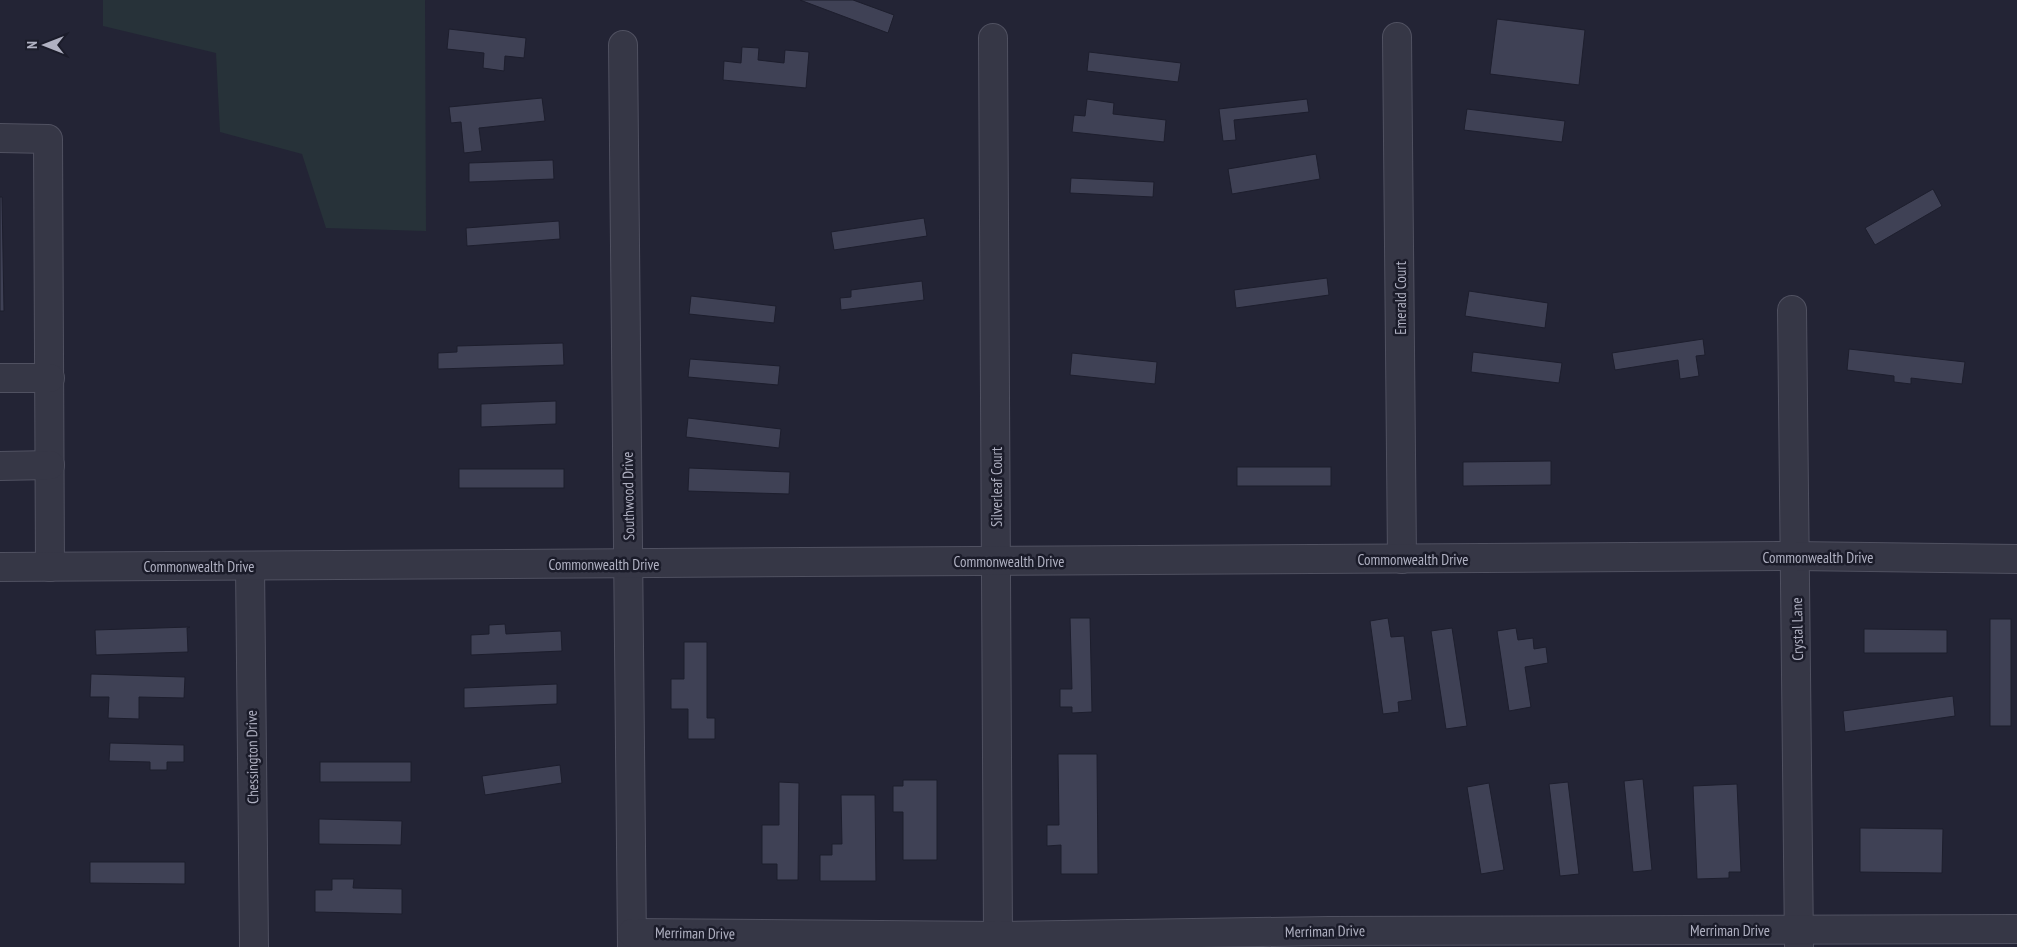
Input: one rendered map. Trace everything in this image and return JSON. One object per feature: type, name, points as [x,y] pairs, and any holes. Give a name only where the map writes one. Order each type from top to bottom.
[{"type":"street","name":"Emerald Court","points":[[1397,37],[1402,559]]},
{"type":"street","name":"Silverleaf Court","points":[[993,38],[998,936]]},
{"type":"street","name":"Southwood Drive","points":[[622,44],[632,940]]},
{"type":"street","points":[[0,138],[48,138],[50,567]]},
{"type":"street","name":"Crystal Lane","points":[[1792,310],[1799,938]]},
{"type":"street","points":[[0,378],[50,378]]},
{"type":"street","points":[[0,466],[50,465]]},
{"type":"street","name":"Commonwealth Drive","points":[[0,567],[1796,556],[2017,559]]},
{"type":"street","name":"Chessington Drive","points":[[250,566],[254,947]]},
{"type":"street","name":"Merriman Drive","points":[[632,940],[1329,931],[1799,938],[2017,929]]},
{"type":"shaded area","points":[[103,0],[425,0],[426,231],[326,228],[302,154],[220,132],[216,53],[103,26]]},
{"type":"building","points":[[800,0],[853,0],[894,15],[888,33]]},
{"type":"building","points":[[1497,19],[1585,30],[1579,85],[1490,74]]},
{"type":"building","points":[[449,29],[526,38],[524,58],[505,56],[504,71],[483,68],[484,53],[447,49]]},
{"type":"building","points":[[742,47],[759,48],[758,60],[784,63],[785,50],[809,52],[806,88],[723,80],[724,61],[741,63]]},
{"type":"building","points":[[1089,52],[1181,63],[1178,82],[1087,71]]},
{"type":"building","points":[[542,98],[545,121],[479,128],[482,151],[464,153],[461,122],[451,123],[449,107]]},
{"type":"building","points":[[1087,99],[1114,103],[1113,114],[1166,120],[1164,142],[1072,132],[1074,115],[1085,116]]},
{"type":"building","points":[[1307,99],[1309,112],[1234,120],[1236,140],[1223,141],[1219,109]]},
{"type":"building","points":[[1467,109],[1565,121],[1562,142],[1464,130]]},
{"type":"building","points":[[1316,154],[1320,179],[1232,194],[1228,169]]},
{"type":"building","points":[[553,160],[554,179],[469,182],[469,163]]},
{"type":"building","points":[[1071,178],[1154,182],[1153,197],[1070,193]]},
{"type":"building","points":[[1933,189],[1942,206],[1875,245],[1865,228]]},
{"type":"building","points":[[0,197],[2,197],[4,311],[0,311]]},
{"type":"building","points":[[924,218],[927,236],[834,250],[831,232]]},
{"type":"building","points":[[559,221],[560,239],[467,246],[466,228]]},
{"type":"building","points":[[1327,278],[1329,295],[1236,308],[1234,290]]},
{"type":"building","points":[[922,281],[924,300],[841,310],[840,298],[851,297],[851,290]]},
{"type":"building","points":[[1469,291],[1548,303],[1545,328],[1465,316]]},
{"type":"building","points":[[691,296],[776,306],[774,323],[689,314]]},
{"type":"building","points":[[1703,339],[1705,355],[1696,356],[1699,376],[1680,379],[1678,360],[1615,370],[1612,353]]},
{"type":"building","points":[[563,343],[564,365],[438,369],[438,353],[457,352],[457,346]]},
{"type":"building","points":[[1849,349],[1965,362],[1962,384],[1911,378],[1911,384],[1894,382],[1894,376],[1847,370]]},
{"type":"building","points":[[1473,352],[1562,363],[1559,383],[1471,372]]},
{"type":"building","points":[[1072,353],[1157,362],[1155,384],[1070,375]]},
{"type":"building","points":[[690,359],[780,366],[778,385],[688,377]]},
{"type":"building","points":[[556,401],[556,424],[481,427],[481,404]]},
{"type":"building","points":[[688,418],[781,429],[779,448],[686,437]]},
{"type":"building","points":[[1551,461],[1551,485],[1463,486],[1463,462]]},
{"type":"building","points":[[1237,467],[1331,467],[1331,486],[1237,486]]},
{"type":"building","points":[[689,468],[790,472],[789,494],[688,491]]},
{"type":"building","points":[[459,469],[564,469],[564,488],[459,488]]},
{"type":"building","points":[[1070,618],[1090,618],[1092,712],[1072,713],[1072,707],[1060,707],[1060,689],[1072,689]]},
{"type":"building","points":[[1388,618],[1391,637],[1404,636],[1412,700],[1398,702],[1399,712],[1383,714],[1370,621]]},
{"type":"building","points":[[1990,619],[2011,619],[2011,726],[1990,726]]},
{"type":"building","points":[[505,624],[506,634],[561,631],[562,651],[471,655],[471,635],[489,634],[489,625]]},
{"type":"building","points":[[190,627],[187,628],[188,652],[96,655],[95,630]]},
{"type":"building","points":[[1452,628],[1467,726],[1446,729],[1431,631]]},
{"type":"building","points":[[1516,628],[1518,640],[1533,638],[1534,649],[1546,647],[1548,663],[1525,667],[1531,707],[1509,711],[1497,631]]},
{"type":"building","points":[[1864,629],[1947,630],[1947,653],[1864,653]]},
{"type":"building","points":[[684,642],[707,642],[707,718],[715,718],[715,739],[688,739],[688,709],[671,709],[671,679],[684,679]]},
{"type":"building","points":[[91,674],[185,677],[184,698],[139,697],[139,719],[108,718],[109,697],[90,697]]},
{"type":"building","points":[[557,684],[557,704],[464,708],[464,688]]},
{"type":"building","points":[[1953,696],[1955,716],[1845,732],[1843,711]]},
{"type":"building","points":[[110,743],[184,745],[184,762],[167,762],[167,770],[150,770],[150,762],[109,761]]},
{"type":"building","points":[[1058,754],[1097,754],[1098,874],[1061,874],[1061,845],[1047,846],[1047,825],[1059,825]]},
{"type":"building","points":[[320,762],[411,762],[411,782],[320,782]]},
{"type":"building","points":[[560,765],[562,783],[485,795],[482,776]]},
{"type":"building","points":[[1643,779],[1652,870],[1633,872],[1624,781]]},
{"type":"building","points":[[903,780],[937,780],[937,860],[903,860],[903,812],[893,812],[893,786],[903,786]]},
{"type":"building","points":[[779,782],[799,783],[798,880],[777,880],[777,864],[762,864],[762,825],[779,825]]},
{"type":"building","points":[[1568,782],[1579,874],[1560,876],[1549,784]]},
{"type":"building","points":[[1489,783],[1504,870],[1481,874],[1467,787]]},
{"type":"building","points":[[1737,784],[1741,872],[1729,872],[1729,878],[1697,879],[1693,786]]},
{"type":"building","points":[[841,795],[875,795],[876,881],[820,881],[820,855],[832,855],[832,844],[842,844]]},
{"type":"building","points":[[319,819],[402,821],[401,845],[319,844]]},
{"type":"building","points":[[1860,828],[1943,829],[1942,873],[1860,872]]},
{"type":"building","points":[[90,862],[185,862],[185,884],[90,883]]},
{"type":"building","points":[[332,879],[354,879],[353,888],[402,889],[402,914],[315,912],[315,890],[332,890]]}]
